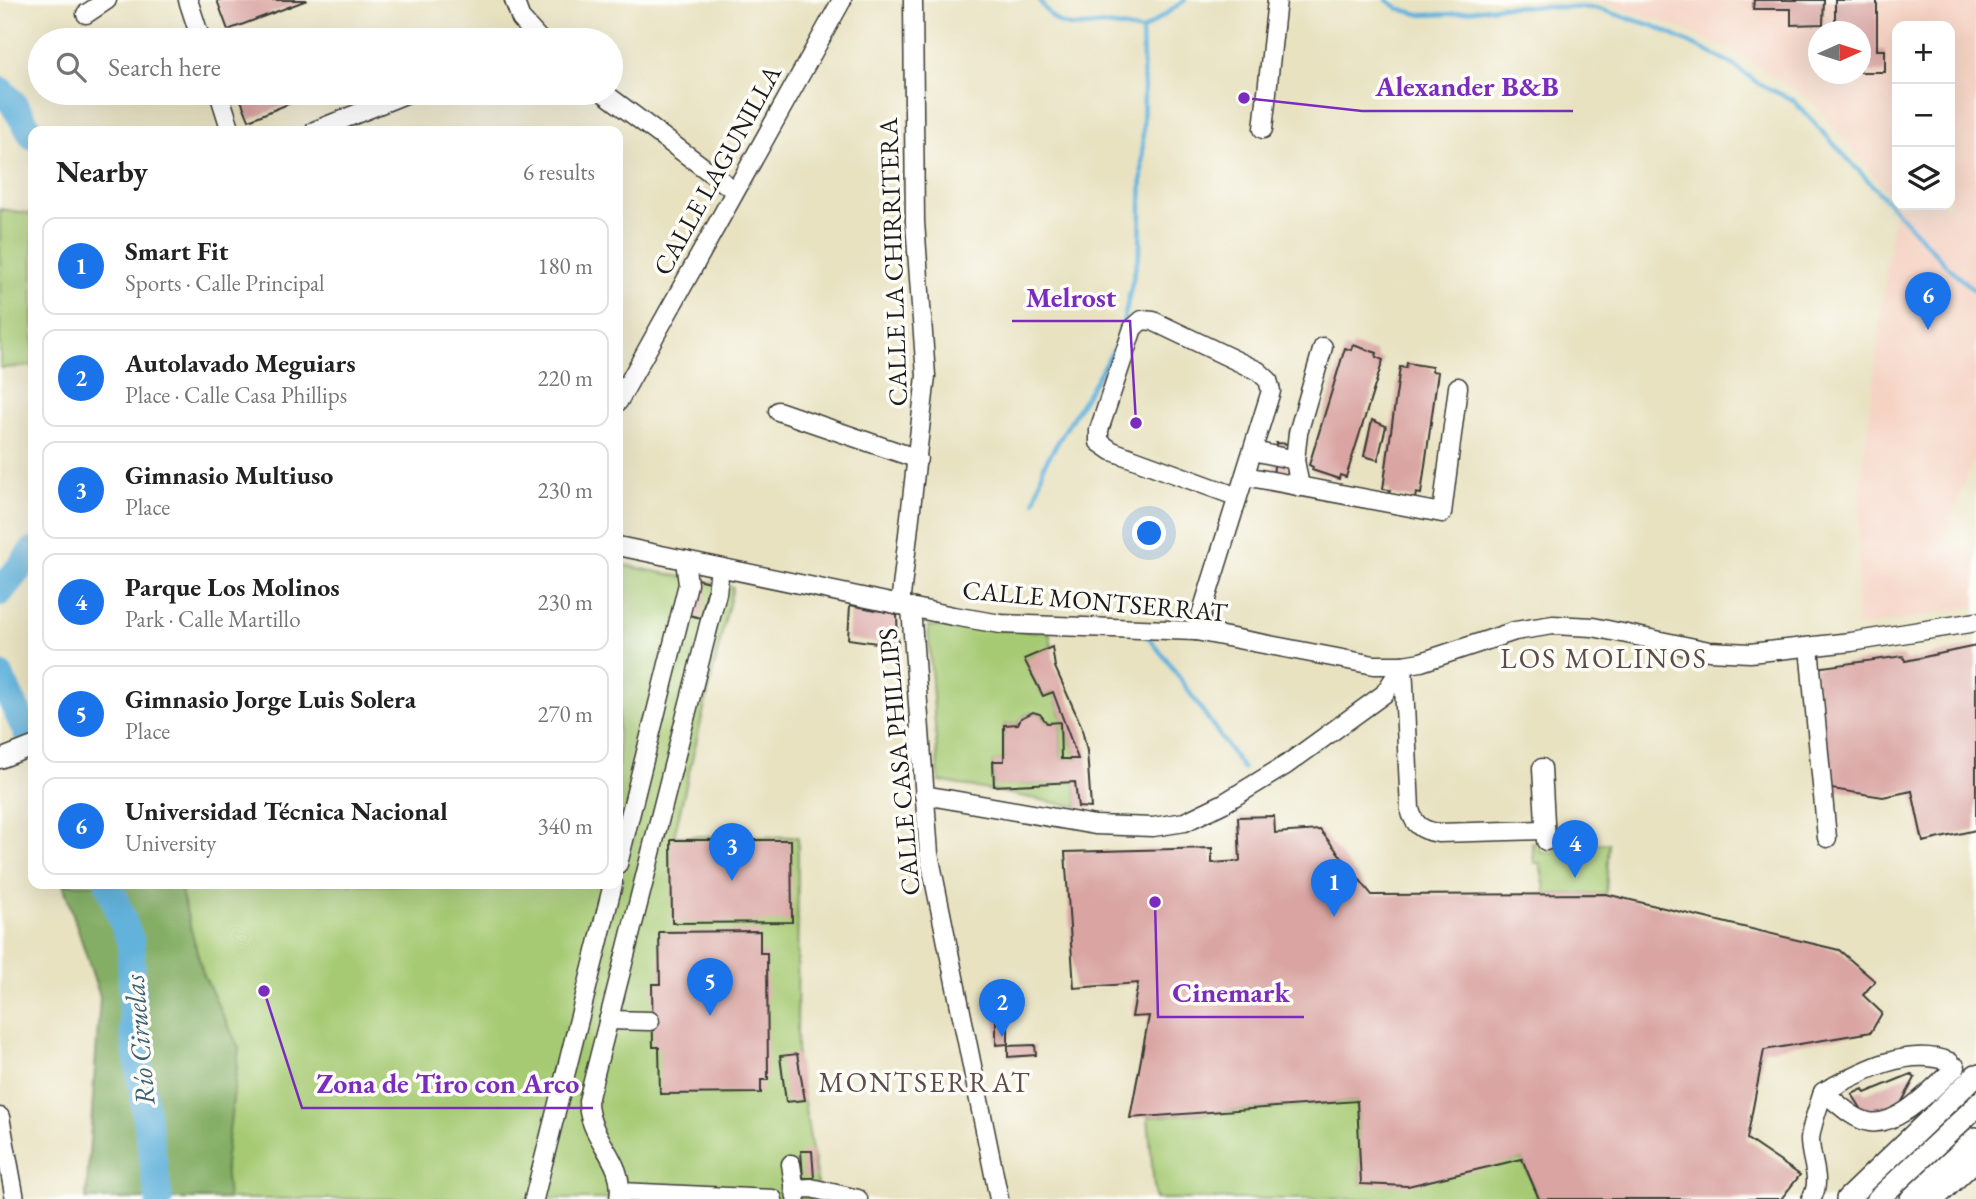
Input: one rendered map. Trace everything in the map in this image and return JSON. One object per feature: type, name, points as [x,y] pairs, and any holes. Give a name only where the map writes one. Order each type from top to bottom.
[{"type":"main road","points":[[1847,1199],[1976,1075]]},
{"type":"main road","points":[[1878,1199],[1976,1107]]},
{"type":"main road","points":[[1876,1172],[1911,1199],[1976,1138]]},
{"type":"main road","points":[[1934,1199],[1976,1159]]},
{"type":"street","points":[[86,14],[107,0]]},
{"type":"street","points":[[188,0],[197,28]]},
{"type":"street","points":[[514,0],[526,28]]},
{"type":"street","name":"CALLE LAGUNILLA","points":[[623,393],[842,0]]},
{"type":"street","name":"CALLE LA CHIRRITERA","points":[[905,606],[926,376],[915,222],[914,0]]},
{"type":"street","points":[[1263,129],[1277,0]]},
{"type":"street","points":[[223,105],[229,126]]},
{"type":"street","points":[[326,126],[378,105]]},
{"type":"street","points":[[620,105],[735,191]]},
{"type":"street","points":[[1196,631],[1253,451],[1271,391],[1268,380],[1258,371],[1153,321],[1142,320],[1133,328],[1099,430],[1100,442],[1112,451],[1238,497]]},
{"type":"street","points":[[1300,486],[1295,460],[1298,433],[1323,347]]},
{"type":"street","points":[[1245,476],[1442,513],[1458,387]]},
{"type":"street","points":[[778,411],[918,459]]},
{"type":"street","points":[[1253,451],[1295,460]]},
{"type":"street","name":"CALLE MONTSERRAT","points":[[623,547],[1001,624],[1196,631],[1374,664],[1403,665],[1439,657],[1529,627],[1553,625],[1593,627],[1709,651],[1750,653],[1809,648],[1976,622]]},
{"type":"street","points":[[623,844],[688,584],[685,560]]},
{"type":"street","points":[[720,568],[717,593],[588,1101],[588,1115],[618,1170],[619,1195],[773,1199]]},
{"type":"street","name":"CALLE CASA PHILLIPS","points":[[905,606],[929,854],[999,1199]]},
{"type":"street","points":[[1809,648],[1827,838]]},
{"type":"street","points":[[924,795],[1095,825],[1153,828],[1185,822],[1213,809],[1286,765],[1384,694],[1403,665]]},
{"type":"street","points":[[1403,665],[1410,808],[1413,819],[1421,828],[1438,833],[1545,836],[1542,768]]},
{"type":"street","points":[[0,759],[26,749]]},
{"type":"street","points":[[534,1199],[612,889]]},
{"type":"street","points":[[608,1020],[650,1021]]},
{"type":"street","points":[[1811,1199],[1815,1193],[1816,1182],[1810,1139],[1823,1092],[1860,1073],[1888,1063],[1930,1056],[1953,1065],[1901,1115],[1885,1122],[1869,1122],[1856,1117],[1823,1092]]},
{"type":"street","points":[[0,1117],[15,1199]]},
{"type":"street","points":[[790,1164],[796,1194],[811,1188],[858,1199]]},
{"type":"shaded area","points":[[1595,0],[1976,0],[1976,457],[1944,537],[1976,561],[1976,606],[1856,628],[1861,483],[1894,210],[1955,210],[1955,21],[1892,21],[1892,197],[1809,98],[1731,50],[1669,24]]},
{"type":"green space","points":[[0,209],[28,213],[28,366],[0,368]]},
{"type":"green space","points":[[623,565],[733,587],[674,836],[798,837],[797,1060],[820,1199],[175,1199],[126,889],[623,889]]},
{"type":"green space","points":[[928,626],[1049,632],[1052,647],[1025,659],[1043,696],[1053,692],[1078,759],[1061,759],[1060,723],[1047,723],[1041,714],[1030,713],[1018,724],[1004,725],[1004,761],[993,762],[994,785],[1075,782],[1078,807],[939,781]]},
{"type":"green space","points":[[1532,842],[1540,842],[1541,853],[1554,852],[1555,846],[1609,843],[1606,894],[1546,894],[1540,863],[1534,863]]},
{"type":"green space","points":[[65,889],[180,889],[203,974],[239,1048],[225,1165],[228,1199],[86,1199],[100,997]]},
{"type":"green space","points":[[1357,1101],[1361,1184],[1522,1159],[1539,1199],[1155,1199],[1148,1117]]},
{"type":"building","points":[[217,0],[307,0],[233,28],[227,28]]},
{"type":"building","points":[[1754,0],[1824,0],[1823,21],[1808,21],[1808,24],[1791,25],[1791,9],[1753,9]]},
{"type":"building","points":[[1835,0],[1877,0],[1877,50],[1885,50],[1885,72],[1871,72],[1871,21],[1835,21]]},
{"type":"building","points":[[243,105],[286,105],[249,120]]},
{"type":"building","points":[[1353,345],[1377,353],[1376,357],[1383,360],[1346,477],[1340,475],[1339,479],[1312,470],[1313,467],[1309,465],[1345,348],[1351,350]]},
{"type":"building","points":[[1407,363],[1432,367],[1432,371],[1438,372],[1421,494],[1416,493],[1415,499],[1389,495],[1390,490],[1383,489],[1400,367],[1406,368]]},
{"type":"building","points":[[1372,420],[1386,426],[1378,460],[1364,456]]},
{"type":"building","points":[[1276,443],[1290,444],[1286,490],[1272,489]]},
{"type":"building","points":[[693,578],[709,582],[701,618],[685,614]]},
{"type":"building","points":[[850,605],[897,614],[898,646],[848,639]]},
{"type":"building","points":[[1976,646],[1976,830],[1923,842],[1912,791],[1883,797],[1825,788],[1815,668],[1903,656],[1905,661]]},
{"type":"building","points":[[1052,647],[1055,667],[1081,725],[1087,751],[1091,808],[1078,807],[1075,782],[994,786],[993,761],[1004,761],[1004,725],[1018,724],[1021,718],[1033,712],[1040,714],[1047,723],[1060,722],[1061,759],[1078,759],[1053,692],[1043,696],[1024,659]]},
{"type":"building","points":[[1274,816],[1275,833],[1320,830],[1372,895],[1606,894],[1839,950],[1875,981],[1863,995],[1882,1013],[1871,1032],[1764,1050],[1747,1139],[1800,1175],[1781,1199],[1539,1199],[1522,1159],[1408,1186],[1361,1184],[1357,1101],[1130,1118],[1149,1016],[1132,1017],[1138,983],[1074,988],[1065,852],[1212,848],[1212,863],[1240,861],[1238,817]]},
{"type":"building","points":[[671,840],[791,840],[792,922],[672,923]]},
{"type":"building","points":[[760,931],[760,953],[767,953],[768,1080],[761,1080],[761,1093],[660,1094],[659,1047],[653,1047],[652,984],[660,984],[659,932]]},
{"type":"building","points":[[1008,1009],[1008,1044],[996,1045],[996,1010]]},
{"type":"building","points":[[1035,1045],[1036,1055],[1008,1057],[1008,1046]]},
{"type":"building","points":[[797,1054],[805,1100],[786,1102],[780,1056]]},
{"type":"building","points":[[1911,1074],[1915,1078],[1895,1114],[1867,1118],[1852,1094],[1863,1089],[1865,1093]]},
{"type":"building","points":[[801,1151],[812,1151],[814,1178],[803,1178]]},
{"type":"waterway","points":[[1039,0],[1053,18],[1066,25],[1107,25],[1142,31]]},
{"type":"waterway","points":[[1142,31],[1185,0]]},
{"type":"waterway","points":[[1387,0],[1399,9],[1423,15],[1450,14],[1501,6],[1595,8],[1654,26],[1729,62],[1759,84],[1793,100],[1955,274],[1976,292]]},
{"type":"waterway","points":[[1035,501],[1044,465],[1119,341],[1140,248],[1144,92],[1142,31]]},
{"type":"waterway","name":"Río Ciruelas","points":[[0,90],[12,102],[28,128]]},
{"type":"waterway","name":"Río Ciruelas","points":[[0,592],[28,557]]},
{"type":"waterway","points":[[1147,636],[1167,660],[1243,769]]},
{"type":"waterway","name":"Río Ciruelas","points":[[0,676],[28,735]]},
{"type":"waterway","name":"Río Ciruelas","points":[[111,889],[131,943],[133,1028],[159,1199]]},
{"type":"place","name":"Alexander B&B","points":[[1244,98]]},
{"type":"place","name":"Universidad Técnica Nacional","points":[[1928,330]]},
{"type":"place","name":"Melrost","points":[[1136,423]]},
{"type":"place","name":"Parque Los Molinos","points":[[1575,878]]},
{"type":"place","name":"Gimnasio Multiuso","points":[[732,881]]},
{"type":"place","name":"Cinemark","points":[[1155,902]]},
{"type":"place","name":"Smart Fit","points":[[1334,917]]},
{"type":"place","name":"Zona de Tiro con Arco","points":[[264,991]]},
{"type":"place","name":"Gimnasio Jorge Luis Solera","points":[[710,1016]]},
{"type":"place","name":"Autolavado Meguiars","points":[[1002,1037]]},
{"type":"district","name":"LOS MOLINOS","points":[[1604,658]]},
{"type":"district","name":"MONTSERRAT","points":[[925,1082]]}]
